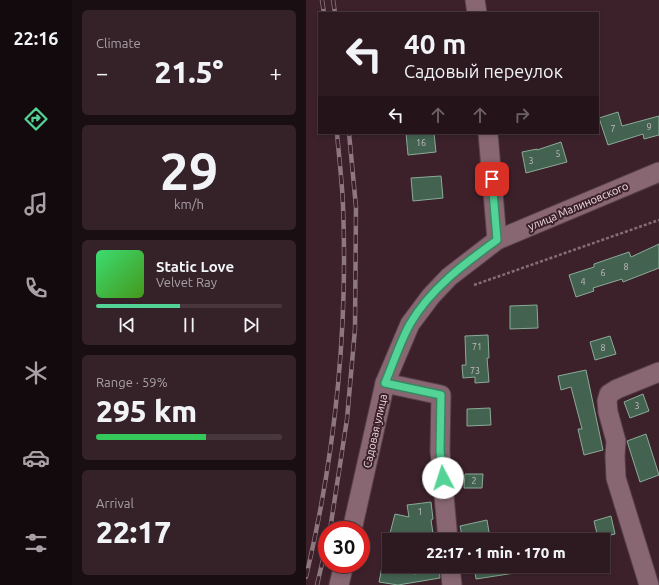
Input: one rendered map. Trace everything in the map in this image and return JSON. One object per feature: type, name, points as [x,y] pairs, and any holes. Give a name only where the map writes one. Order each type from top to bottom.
[{"type":"street","points":[[475,0],[477,12]]},
{"type":"street","points":[[488,134],[497,240]]},
{"type":"street","name":"улица Малиновского","points":[[497,240],[659,172]]},
{"type":"street","name":"Садовая улица","points":[[354,521],[385,383],[410,324],[431,296],[449,277],[497,240]]},
{"type":"street","points":[[649,585],[616,478],[614,456],[616,441],[607,401],[609,394],[617,389],[659,372]]},
{"type":"street","points":[[385,383],[441,395],[440,451],[447,533]]},
{"type":"street","points":[[339,585],[342,573]]},
{"type":"street","points":[[451,573],[452,585]]},
{"type":"path","points":[[474,285],[659,220]]},
{"type":"building","points":[[618,112],[622,126],[659,116],[659,135],[644,139],[643,134],[608,145],[599,118]]},
{"type":"building","points":[[406,134],[434,134],[436,152],[408,155]]},
{"type":"building","points":[[561,142],[567,162],[526,173],[522,152],[537,150]]},
{"type":"building","points":[[441,176],[443,198],[413,201],[411,178]]},
{"type":"building","points":[[659,244],[659,268],[623,282],[622,279],[593,288],[594,291],[576,297],[569,275],[594,267],[594,264],[629,252],[631,257]]},
{"type":"building","points":[[537,305],[538,328],[510,329],[510,306]]},
{"type":"building","points":[[488,335],[489,358],[487,358],[489,382],[475,383],[475,377],[463,378],[462,365],[466,365],[465,336]]},
{"type":"building","points":[[610,336],[616,354],[595,360],[590,342]]},
{"type":"building","points":[[586,370],[603,450],[584,455],[578,429],[582,429],[571,387],[561,390],[558,376]]},
{"type":"building","points":[[643,394],[649,411],[630,418],[624,402]]},
{"type":"building","points":[[490,408],[491,425],[467,426],[467,409]]},
{"type":"building","points":[[646,434],[659,475],[640,482],[627,441]]},
{"type":"building","points":[[465,474],[483,474],[482,488],[464,488]]},
{"type":"building","points":[[431,502],[433,533],[390,533],[395,514],[409,517],[407,505]]},
{"type":"building","points":[[611,516],[615,534],[610,535],[610,533],[597,533],[594,521]]},
{"type":"building","points":[[487,520],[489,533],[462,533],[460,526]]},
{"type":"building","points":[[382,567],[382,573],[440,573],[440,578],[398,585],[379,582]]},
{"type":"building","points":[[475,573],[515,573],[476,579]]},
{"type":"railway","points":[[322,0],[324,12]]},
{"type":"railway","points":[[333,0],[335,12]]},
{"type":"railway","points":[[306,577],[325,485],[332,439],[341,345],[344,252],[343,196],[337,134]]},
{"type":"railway","points":[[331,521],[347,419],[355,329],[356,207],[349,134]]},
{"type":"railway","points":[[317,585],[320,573]]},
{"type":"route","points":[[443,478],[440,451],[441,395],[385,383],[410,324],[431,296],[449,277],[474,256],[497,240],[492,179]]}]
